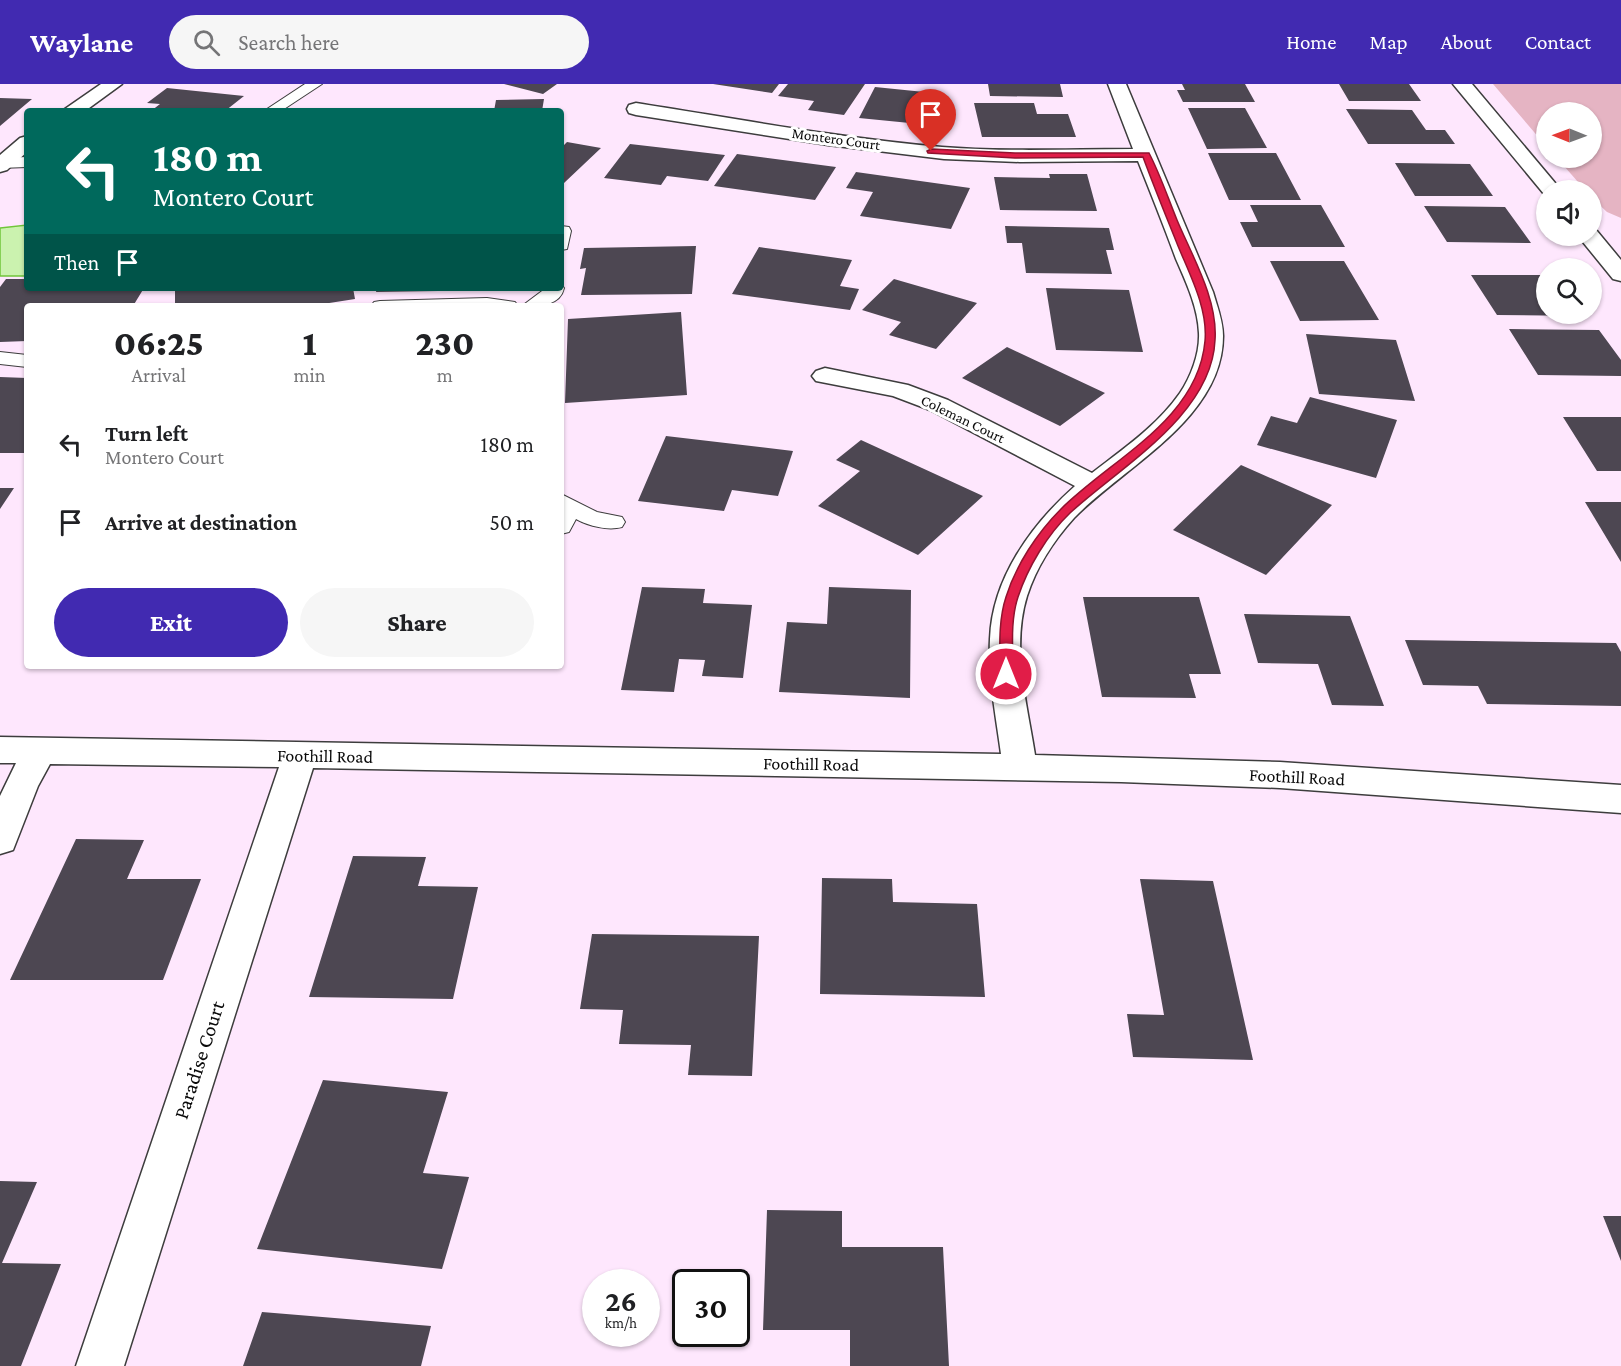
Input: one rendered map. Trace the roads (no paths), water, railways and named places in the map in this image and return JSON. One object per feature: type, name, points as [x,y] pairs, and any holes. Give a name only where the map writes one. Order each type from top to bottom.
[{"type":"street","points":[[77,108],[113,84]]},
{"type":"street","points":[[1020,767],[1006,674],[1006,633],[1011,598],[1023,570],[1041,541],[1065,512],[1094,485],[1147,443],[1174,416],[1196,388],[1205,364],[1210,340],[1209,317],[1202,292],[1117,84]]},
{"type":"street","points":[[1462,84],[1543,180]]},
{"type":"street","name":"Montero Court","points":[[636,109],[945,153],[1146,155]]},
{"type":"street","points":[[1,164],[24,145]]},
{"type":"street","points":[[1602,242],[1621,274]]},
{"type":"street","name":"Coleman Court","points":[[825,376],[899,390],[939,405],[1094,485]]},
{"type":"street","name":"Foothill Road","points":[[0,750],[1020,767],[1281,775],[1621,799]]},
{"type":"street","points":[[0,840],[21,786],[40,751]]},
{"type":"street","name":"Paradise Court","points":[[100,1366],[300,755]]},
{"type":"lane","points":[[276,108],[315,84]]},
{"type":"lane","points":[[1,164],[24,162]]},
{"type":"lane","points":[[536,303],[554,291]]},
{"type":"lane","points":[[0,358],[24,361]]},
{"type":"lane","points":[[564,512],[614,522]]}]
